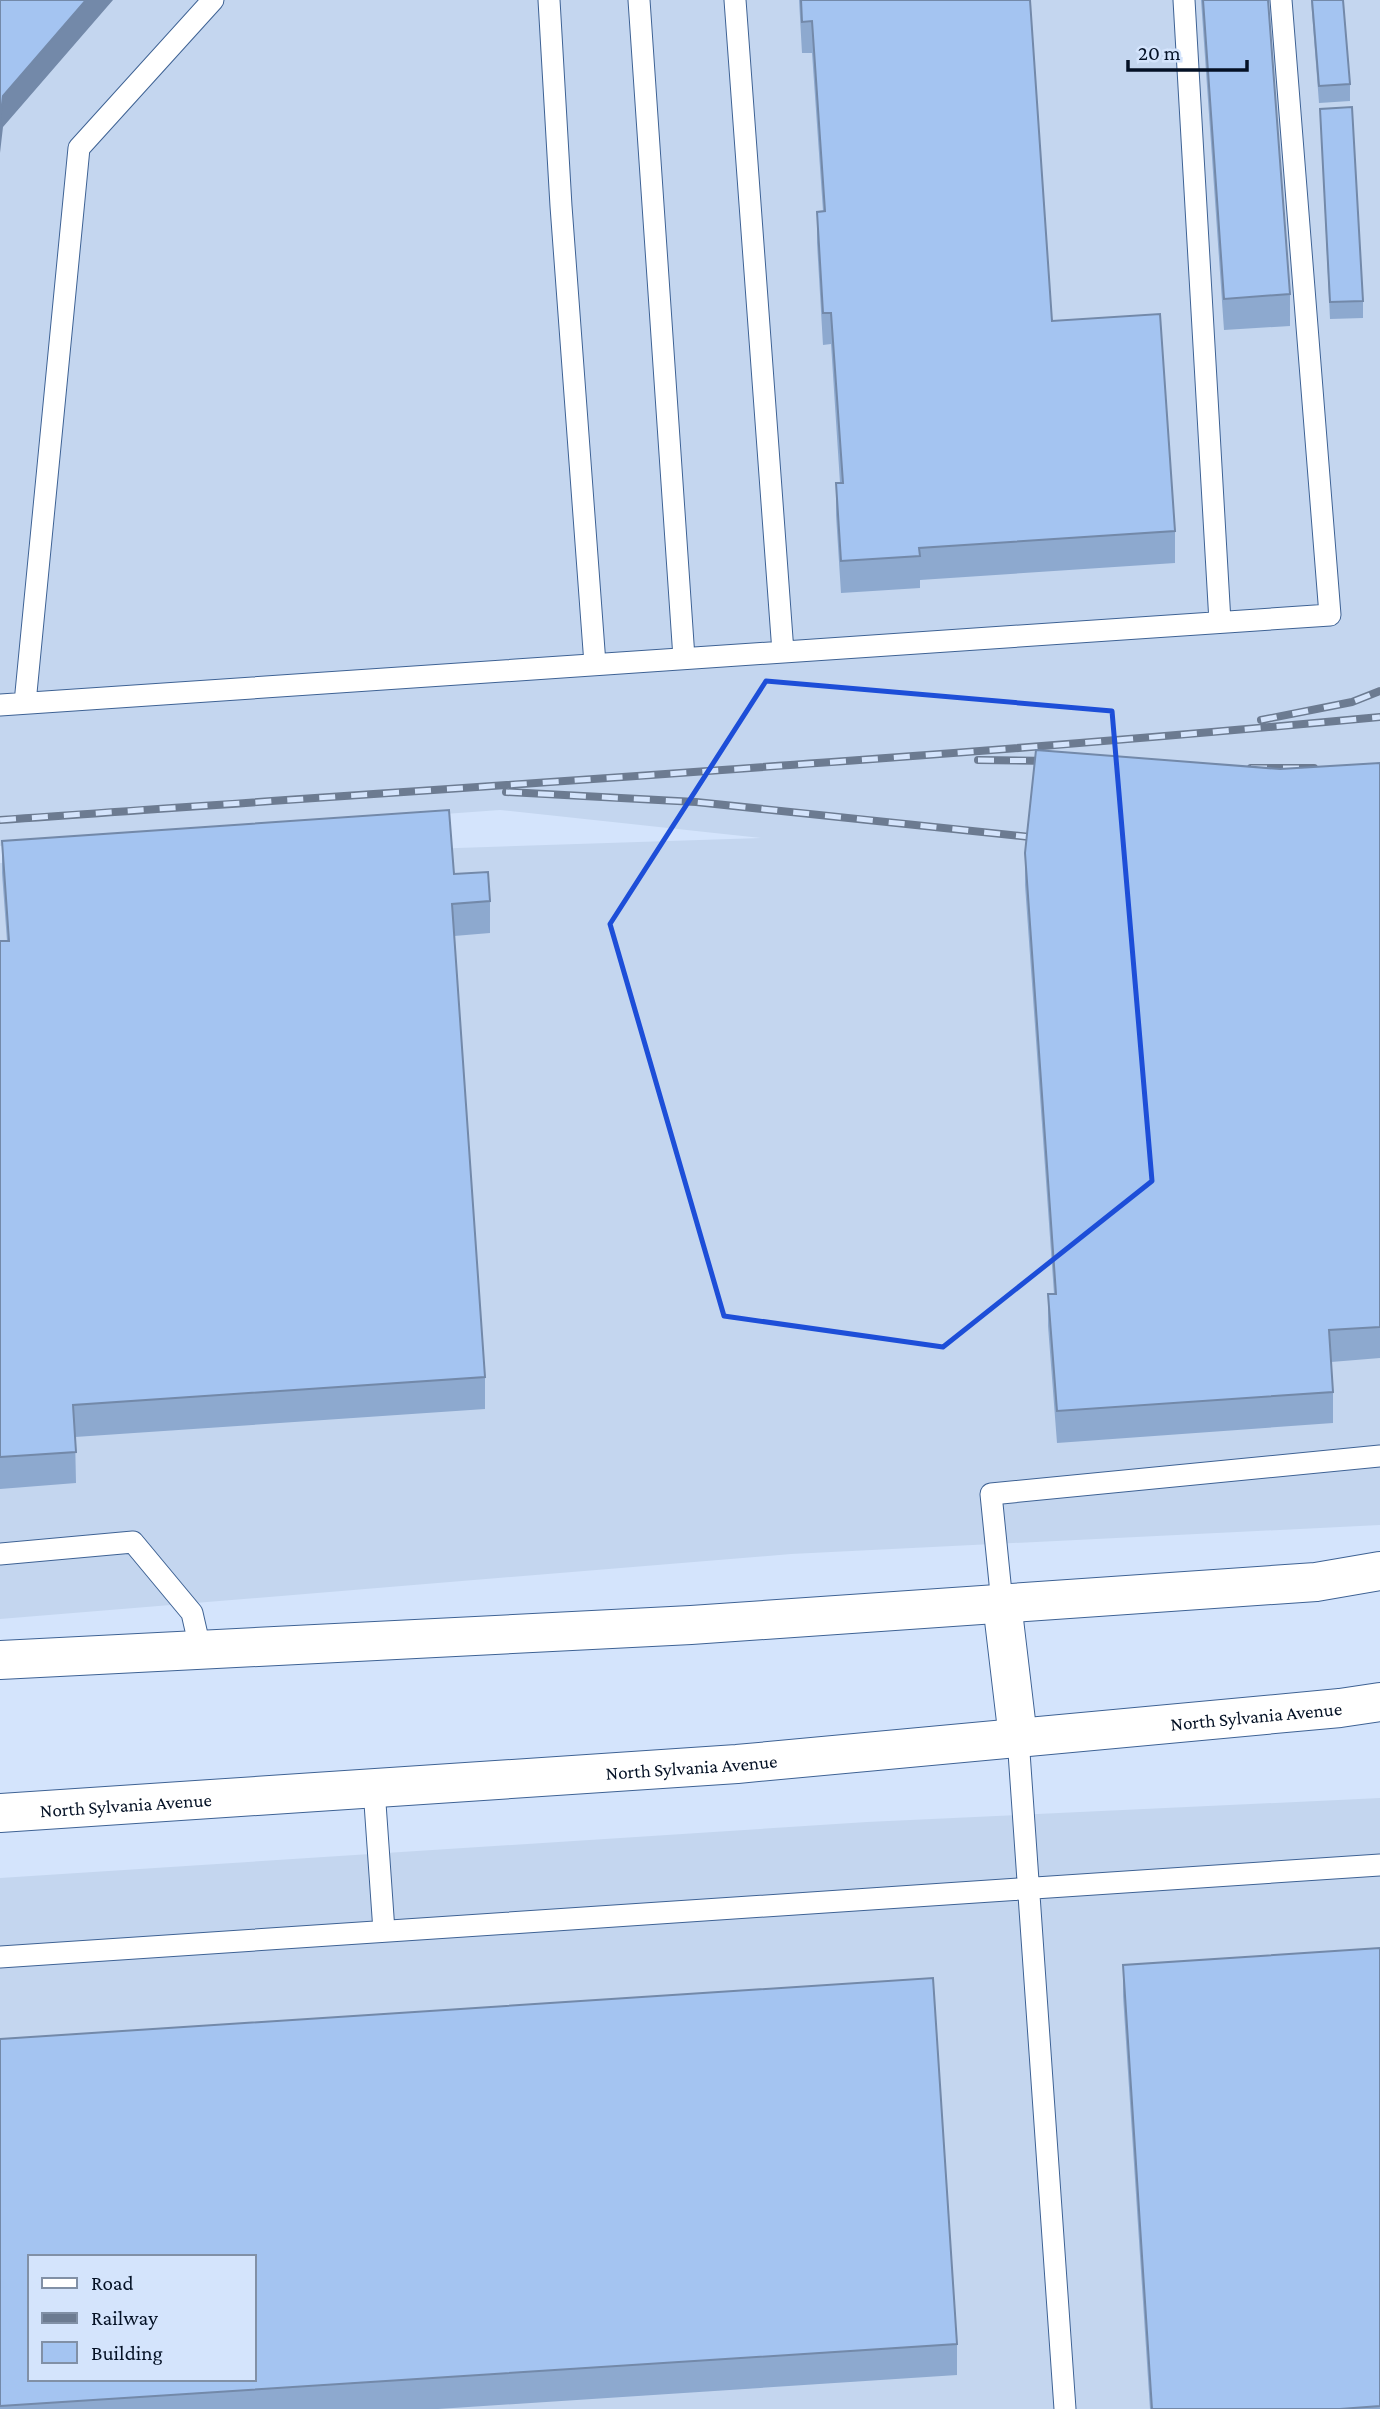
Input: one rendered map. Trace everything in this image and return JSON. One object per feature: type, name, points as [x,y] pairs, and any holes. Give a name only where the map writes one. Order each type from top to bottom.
[{"type":"main road","points":[[0,1660],[691,1625],[1316,1582],[1380,1571]]},
{"type":"main road","points":[[1002,1603],[1018,1738]]},
{"type":"main road","name":"North Sylvania Avenue","points":[[0,1814],[737,1764],[1340,1708],[1380,1702]]},
{"type":"lane","points":[[25,703],[79,148],[213,0]]},
{"type":"lane","points":[[549,0],[561,206],[595,664]]},
{"type":"lane","points":[[639,0],[684,659]]},
{"type":"lane","points":[[735,0],[783,652]]},
{"type":"lane","points":[[1184,0],[1220,622]]},
{"type":"lane","points":[[0,705],[1330,615],[1282,0]]},
{"type":"lane","points":[[1002,1603],[991,1494],[1380,1456]]},
{"type":"lane","points":[[0,1554],[133,1542],[192,1613],[200,1648]]},
{"type":"lane","points":[[1018,1738],[1065,2409]]},
{"type":"lane","points":[[374,1789],[384,1931]]},
{"type":"lane","points":[[0,1957],[1380,1865]]},
{"type":"highlighted area","points":[[766,681],[1112,711],[1152,1181],[943,1347],[724,1316],[610,924]]},
{"type":"shaded area","points":[[0,0],[1380,0],[1380,1525],[791,1554],[0,1619],[0,863],[761,838],[500,810],[0,846]]},
{"type":"shaded area","points":[[1380,1798],[1380,2409],[0,2409],[0,1878],[867,1822]]},
{"type":"building","points":[[0,0],[86,0],[3,96],[0,121]]},
{"type":"building","points":[[801,0],[1030,0],[1052,321],[1160,314],[1175,531],[919,548],[920,556],[841,561],[836,483],[843,483],[831,313],[823,313],[817,212],[825,211],[812,21],[802,22]]},
{"type":"building","points":[[1203,0],[1268,0],[1290,294],[1224,299]]},
{"type":"building","points":[[1312,0],[1343,0],[1350,84],[1319,86]]},
{"type":"building","points":[[1352,107],[1363,301],[1330,302],[1320,109]]},
{"type":"building","points":[[1036,750],[1280,769],[1380,763],[1380,1327],[1329,1330],[1333,1392],[1057,1411],[1048,1294],[1056,1294],[1025,853]]},
{"type":"building","points":[[449,810],[454,874],[488,872],[490,901],[452,904],[485,1377],[73,1405],[76,1452],[0,1457],[0,941],[9,941],[2,841]]},
{"type":"building","points":[[1380,1948],[1380,2406],[1340,2409],[1152,2409],[1123,1965]]},
{"type":"building","points":[[933,1978],[957,2344],[0,2406],[0,2039]]},
{"type":"railway","points":[[1261,720],[1352,702],[1380,691]]},
{"type":"railway","points":[[0,820],[863,760],[1380,717]]},
{"type":"railway","points":[[978,760],[1055,761]]},
{"type":"railway","points":[[1251,768],[1314,768]]},
{"type":"railway","points":[[506,792],[696,802],[1030,837]]}]
